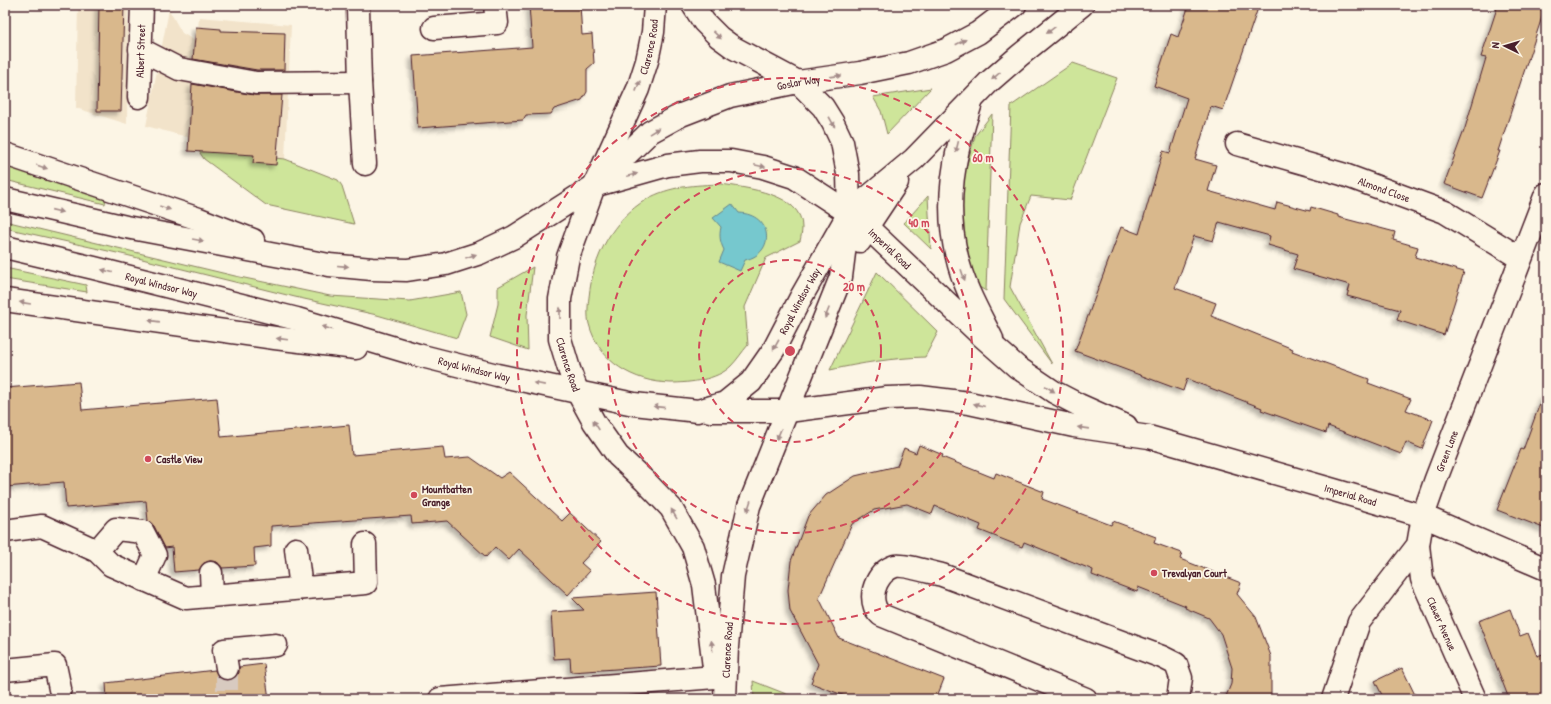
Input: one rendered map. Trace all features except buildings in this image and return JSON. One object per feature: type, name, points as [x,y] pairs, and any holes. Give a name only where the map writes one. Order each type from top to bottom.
[{"type":"main road","name":"Albert Street","points":[[139,97],[142,5]]},
{"type":"main road","points":[[434,28],[497,23],[496,5]]},
{"type":"main road","name":"Clarence Road","points":[[655,5],[653,32],[647,61],[638,89],[594,186],[568,257],[560,299],[560,339],[577,391],[594,422],[618,456],[671,508],[693,547],[704,585],[718,699]]},
{"type":"main road","points":[[693,5],[704,22],[719,37],[734,48],[798,82]]},
{"type":"main road","name":"Goslar Way","points":[[594,186],[650,132],[681,115],[730,96],[798,82],[860,73],[909,63],[946,50],[978,33],[1015,5]]},
{"type":"main road","points":[[849,213],[911,161],[974,97],[1018,56],[1082,5]]},
{"type":"main road","points":[[358,10],[360,82],[365,164]]},
{"type":"main road","points":[[140,49],[179,69],[256,83],[360,82]]},
{"type":"main road","name":"Clarence Road","points":[[725,699],[727,647],[733,576],[749,506],[841,277],[849,213],[848,174],[842,142],[823,107],[798,82]]},
{"type":"main road","points":[[974,97],[962,131],[956,155],[952,179],[952,225],[957,257],[965,281],[997,350]]},
{"type":"main road","name":"Almond Close","points":[[1237,144],[1342,174],[1445,212],[1520,258]]},
{"type":"main road","points":[[5,154],[199,219],[304,259]]},
{"type":"main road","name":"Imperial Road","points":[[594,186],[668,165],[700,161],[731,161],[763,167],[794,176],[867,227],[997,350],[1017,367],[1054,392],[1149,437]]},
{"type":"main road","points":[[841,277],[867,227],[911,161]]},
{"type":"main road","points":[[5,199],[126,227],[304,259],[329,265],[400,270],[446,264],[480,252],[514,237],[594,186]]},
{"type":"main road","name":"Green Lane","points":[[1334,699],[1359,622],[1418,545],[1423,516],[1436,479],[1520,258],[1546,194]]},
{"type":"main road","name":"Royal Windsor Way","points":[[5,247],[297,319],[418,355],[497,375],[634,404],[698,411],[725,403],[751,382],[774,349],[800,299],[849,213]]},
{"type":"main road","points":[[5,300],[275,338],[418,355]]},
{"type":"main road","name":"Imperial Road","points":[[698,411],[788,411],[887,398],[920,397],[969,403],[1074,426],[1149,437],[1423,516],[1546,569]]},
{"type":"main road","points":[[5,531],[42,526],[97,551],[111,565],[186,598],[366,583],[365,544]]},
{"type":"main road","points":[[97,551],[116,529],[143,532],[155,555],[144,580]]},
{"type":"main road","name":"Clewer Avenue","points":[[1418,545],[1422,579],[1476,699]]},
{"type":"main road","points":[[296,550],[301,588]]},
{"type":"main road","points":[[1086,699],[881,615],[875,607],[874,593],[878,580],[886,572],[896,566],[915,568],[942,576],[1162,657],[1176,664],[1181,678],[1178,699]]},
{"type":"main road","points":[[211,573],[212,596]]},
{"type":"main road","points":[[227,668],[224,650],[276,645]]},
{"type":"main road","points":[[5,670],[55,665],[60,689]]},
{"type":"main road","points":[[440,699],[715,677]]},
{"type":"shaded area","points":[[78,5],[128,5],[127,124],[76,108]]},
{"type":"shaded area","points":[[169,10],[182,33],[197,42],[199,17],[291,25],[285,159],[262,157],[146,126]]},
{"type":"green space","points":[[1073,63],[1117,78],[1070,200],[1031,196],[1020,223],[1010,287],[1052,364],[1004,299],[1011,106]]},
{"type":"green space","points":[[931,88],[887,134],[881,111],[873,97]]},
{"type":"green space","points":[[992,114],[986,291],[979,287],[961,247],[961,211],[965,171],[975,136]]},
{"type":"green space","points":[[197,141],[262,157],[285,159],[338,180],[342,186],[354,224],[266,205],[204,159],[200,153]]},
{"type":"green space","points":[[5,166],[106,197],[105,204],[5,180]]},
{"type":"green space","points":[[721,184],[771,194],[793,207],[800,216],[802,228],[800,241],[766,258],[745,307],[748,345],[733,364],[725,371],[711,378],[678,383],[657,382],[631,374],[609,359],[594,337],[589,324],[588,307],[591,282],[606,241],[624,218],[647,199],[665,191],[674,189]]},
{"type":"green space","points":[[928,196],[931,249],[904,223]]},
{"type":"green space","points":[[5,221],[235,276],[330,296],[410,301],[461,292],[466,314],[457,338],[377,315],[295,297],[126,255],[5,228]]},
{"type":"green space","points":[[533,267],[527,315],[528,350],[490,337],[498,304],[498,287]]},
{"type":"green space","points":[[5,268],[86,285],[87,292],[5,279]]},
{"type":"green space","points":[[877,272],[938,332],[925,357],[877,361],[830,370]]},
{"type":"green space","points":[[753,681],[799,699],[754,699]]},
{"type":"water","points":[[732,204],[739,213],[750,215],[758,220],[764,226],[766,234],[766,242],[762,250],[755,256],[745,260],[740,271],[719,262],[724,250],[720,239],[721,227],[713,218]]},
{"type":"tunnel","points":[[227,668],[227,699]]},
{"type":"place","name":"Castle View","points":[[148,459]]},
{"type":"place","name":"Mountbatten Grange","points":[[414,495]]},
{"type":"place","name":"Trevalyan Court","points":[[1154,573]]}]
